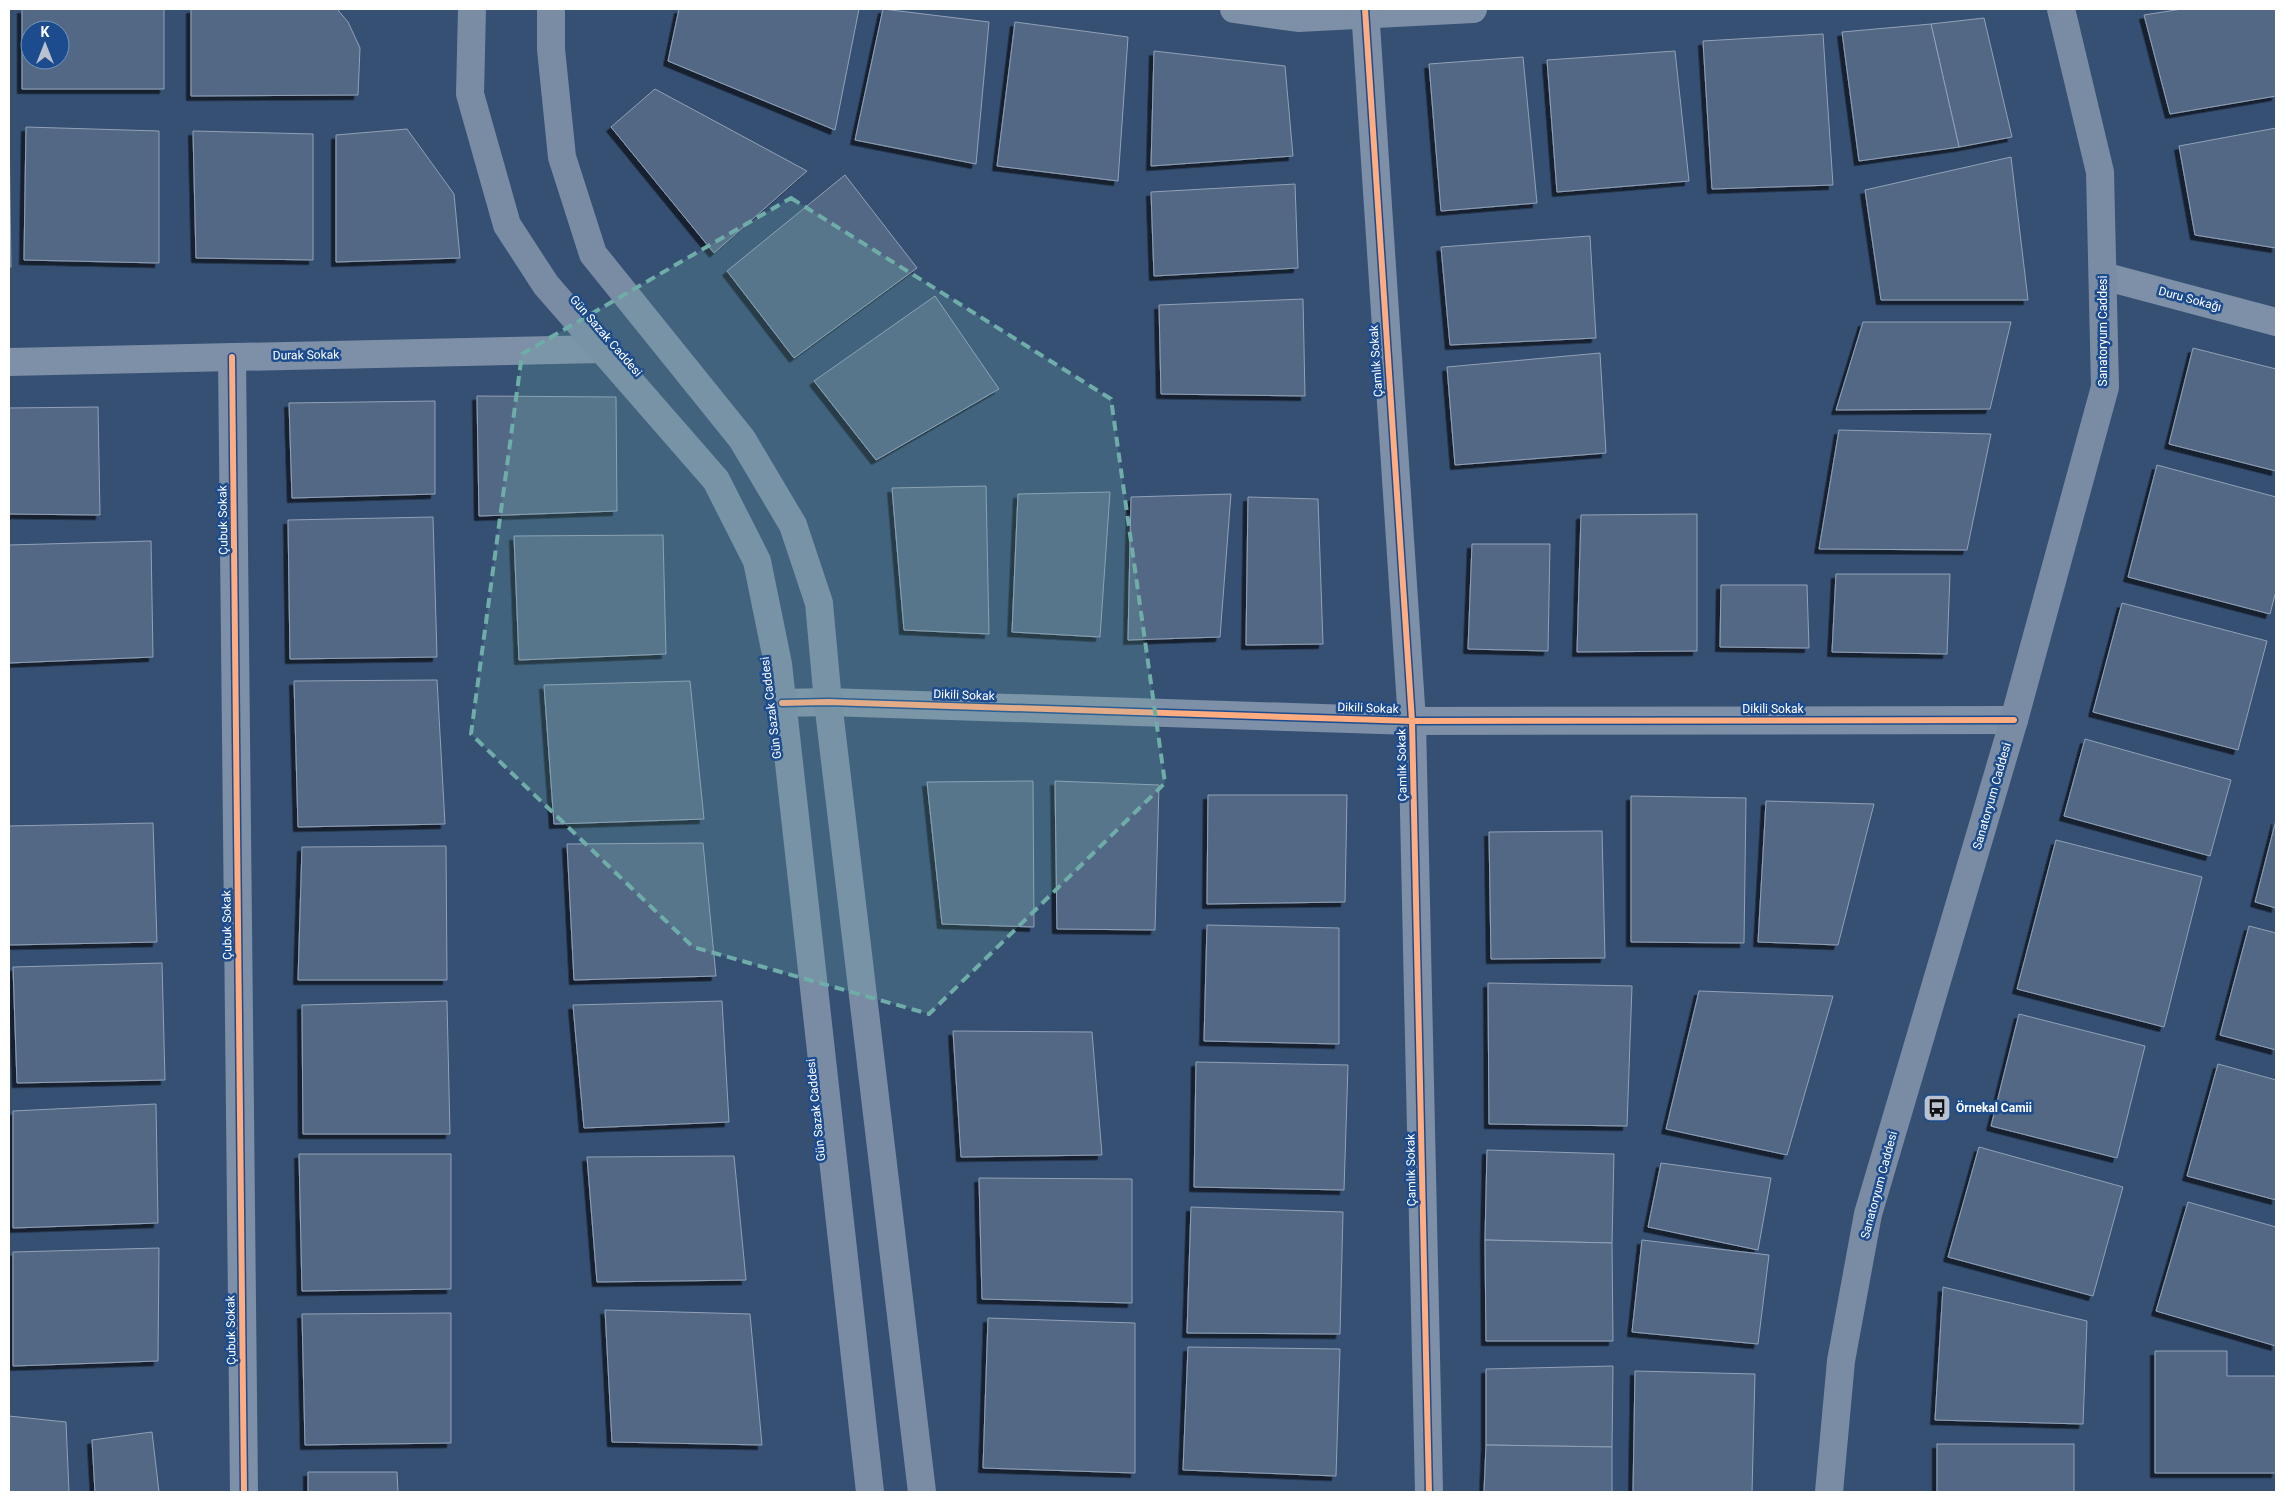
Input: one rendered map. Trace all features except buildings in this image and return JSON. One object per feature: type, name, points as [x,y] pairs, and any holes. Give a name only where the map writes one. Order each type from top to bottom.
[{"type":"main road","name":"Gün Sazak Caddesi","points":[[472,9],[470,94],[507,225],[546,285],[716,480],[757,561],[778,664],[870,1492]]},
{"type":"main road","points":[[551,9],[552,49],[562,157],[593,254],[742,438],[793,525],[819,602],[828,702],[922,1492]]},
{"type":"main road","name":"Sanatoryum Caddesi","points":[[1829,1492],[1841,1360],[1868,1214],[2014,720],[2105,387],[2100,172],[2061,9]]},
{"type":"street","points":[[1234,9],[1298,18],[1365,12],[1473,9]]},
{"type":"street","name":"Çamlık Sokak","points":[[1365,12],[1412,721],[1430,1492]]},
{"type":"street","name":"Duru Sokağı","points":[[2103,276],[2276,322]]},
{"type":"street","name":"Durak Sokak","points":[[9,362],[602,349]]},
{"type":"street","name":"Çubuk Sokak","points":[[232,357],[244,1492]]},
{"type":"street","name":"Dikili Sokak","points":[[782,704],[828,702],[1412,721],[2014,720]]},
{"type":"highlighted area","points":[[791,198],[1111,399],[1165,783],[929,1014],[693,947],[471,734],[522,354]]},
{"type":"cycle path","points":[[1365,9],[1412,721],[1429,1492]]},
{"type":"cycle path","points":[[232,357],[244,1492]]},
{"type":"cycle path","points":[[782,703],[828,702],[1412,721],[2014,720]]},
{"type":"place","name":"Örnekal Camii","points":[[1937,1108]]}]
